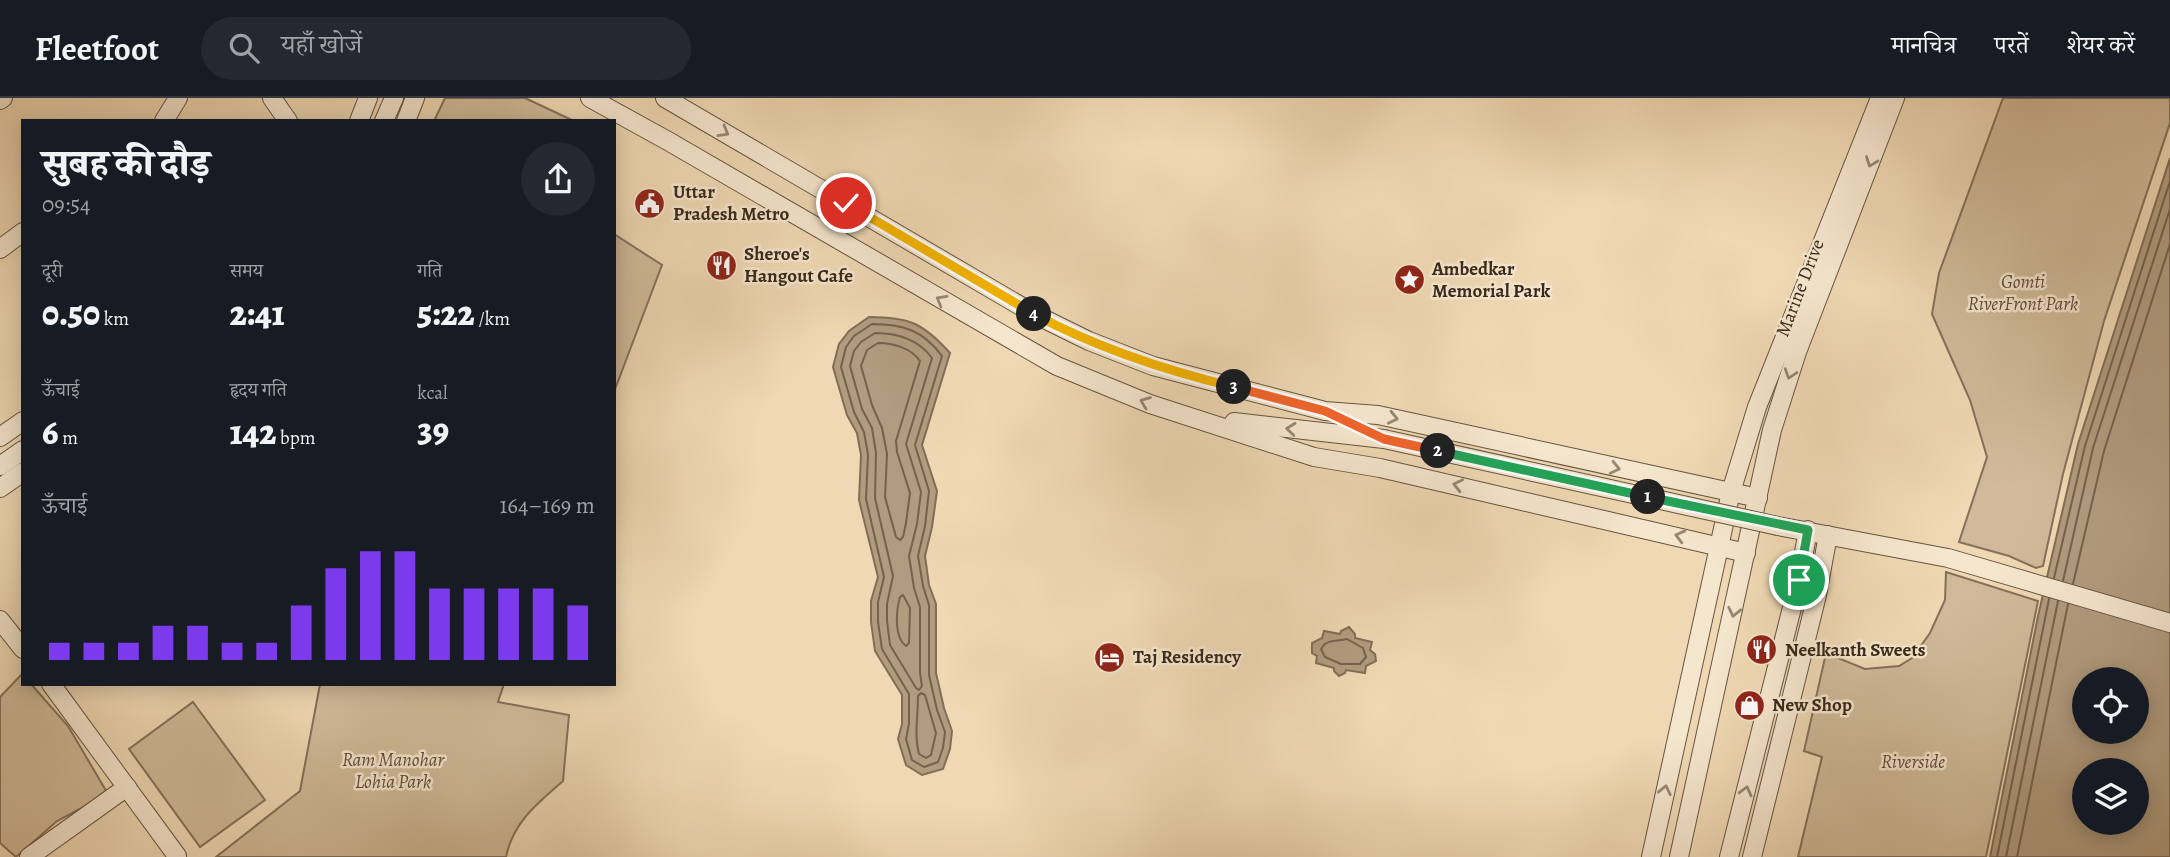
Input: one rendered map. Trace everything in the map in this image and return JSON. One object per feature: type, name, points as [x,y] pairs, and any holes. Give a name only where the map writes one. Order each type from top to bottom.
[{"type":"street","points":[[165,119],[178,98]]},
{"type":"street","points":[[272,98],[287,119]]},
{"type":"street","points":[[360,119],[368,98]]},
{"type":"street","points":[[385,119],[394,98]]},
{"type":"street","points":[[407,119],[415,98]]},
{"type":"street","points":[[590,98],[1057,366],[1150,404],[1314,457],[1380,468],[1746,553]]},
{"type":"street","points":[[665,98],[1036,315],[1089,341],[1153,366],[1325,411],[1378,415],[1758,498]]},
{"type":"street","name":"Marine Drive","points":[[1651,857],[1731,492],[1757,407],[1880,98]]},
{"type":"street","name":"Marine Drive","points":[[1679,857],[1772,430],[1797,352],[1895,98]]},
{"type":"street","points":[[1,245],[21,233]]},
{"type":"street","points":[[1325,411],[1384,439]]},
{"type":"street","points":[[1183,415],[1384,439],[1778,526],[1948,558],[2170,624]]},
{"type":"street","points":[[0,437],[21,422]]},
{"type":"street","points":[[0,466],[21,451]]},
{"type":"street","points":[[0,488],[21,473]]},
{"type":"street","points":[[1729,857],[1799,580],[1808,530]]},
{"type":"street","points":[[1752,857],[1817,595],[1828,535]]},
{"type":"street","points":[[0,620],[21,646]]},
{"type":"street","points":[[52,686],[177,856]]},
{"type":"street","points":[[29,857],[127,787]]},
{"type":"green space","points":[[445,98],[525,98],[570,119],[435,119]]},
{"type":"green space","name":"Gomti RiverFront Park","points":[[2003,98],[2170,98],[2170,123],[2104,321],[2063,474],[2043,566],[2036,568],[2009,556],[1959,542],[1987,457],[1970,400],[1932,314],[1939,273]]},
{"type":"green space","points":[[616,235],[662,265],[616,387]]},
{"type":"green space","name":"Riverside","points":[[1946,572],[2038,601],[1986,857],[1798,857],[1822,757],[1804,751],[1826,653],[1865,669],[1899,666],[1912,658],[1930,633],[1945,600]]},
{"type":"green space","points":[[21,675],[21,686],[33,686],[68,726],[108,794],[57,821],[16,857],[0,843],[0,697]]},
{"type":"green space","name":"Ram Manohar Lohia Park","points":[[320,686],[503,686],[498,702],[569,715],[563,781],[535,806],[520,824],[506,857],[216,857],[300,791]]},
{"type":"green space","points":[[193,702],[265,800],[200,847],[129,749]]},
{"type":"water","points":[[2170,158],[2170,857],[1990,857],[2038,616],[2078,444]]},
{"type":"water","points":[[869,317],[905,320],[923,328],[950,353],[922,445],[937,491],[925,556],[929,585],[936,604],[936,673],[952,731],[950,749],[943,769],[922,775],[906,765],[898,739],[902,724],[902,695],[875,651],[871,601],[878,577],[859,500],[861,455],[857,433],[847,415],[833,367],[839,344],[849,331]]},
{"type":"water","points":[[1349,627],[1355,638],[1372,642],[1370,650],[1375,654],[1376,661],[1366,666],[1365,673],[1346,670],[1339,676],[1334,668],[1316,663],[1317,656],[1312,653],[1312,643],[1322,638],[1324,631],[1340,634]]},
{"type":"place","name":"Uttar Pradesh Metro","points":[[650,203]]},
{"type":"place","name":"Sheroe's Hangout Cafe","points":[[721,265]]},
{"type":"place","name":"Ambedkar Memorial Park","points":[[1409,280]]},
{"type":"place","name":"Neelkanth Sweets","points":[[1762,650]]},
{"type":"place","name":"Taj Residency","points":[[1110,657]]},
{"type":"place","name":"New Shop","points":[[1749,705]]},
{"type":"route","points":[[846,203],[1036,315],[1089,341],[1153,366],[1325,411],[1384,439],[1778,526],[1808,530],[1799,580]]}]
